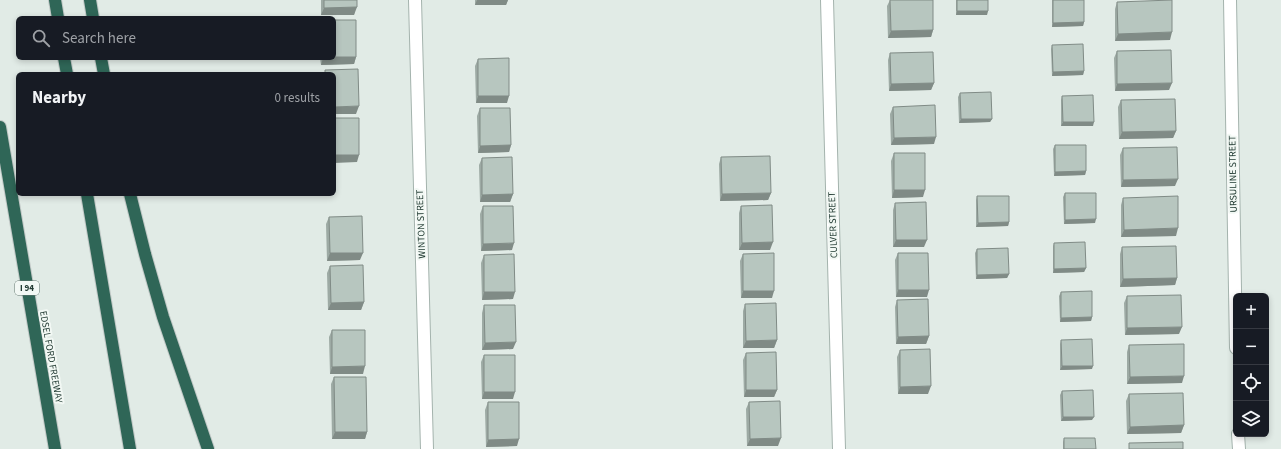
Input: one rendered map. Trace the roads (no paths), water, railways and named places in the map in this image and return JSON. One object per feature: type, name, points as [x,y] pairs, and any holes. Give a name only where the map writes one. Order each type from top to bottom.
[{"type":"highway","points":[[55,0],[58,16]]},
{"type":"highway","points":[[90,0],[93,16]]},
{"type":"highway","points":[[64,60],[67,72]]},
{"type":"highway","points":[[101,60],[104,72]]},
{"type":"highway","name":"EDSEL FORD FREEWAY","points":[[0,127],[54,449]]},
{"type":"highway","points":[[87,196],[130,449]]},
{"type":"highway","points":[[130,196],[163,317],[208,449]]},
{"type":"street","name":"WINTON STREET","points":[[415,0],[427,449]]},
{"type":"street","name":"CULVER STREET","points":[[827,0],[839,449]]},
{"type":"street","name":"URSULINE STREET","points":[[1230,0],[1236,329]]},
{"type":"street","points":[[1238,437],[1239,449]]}]
